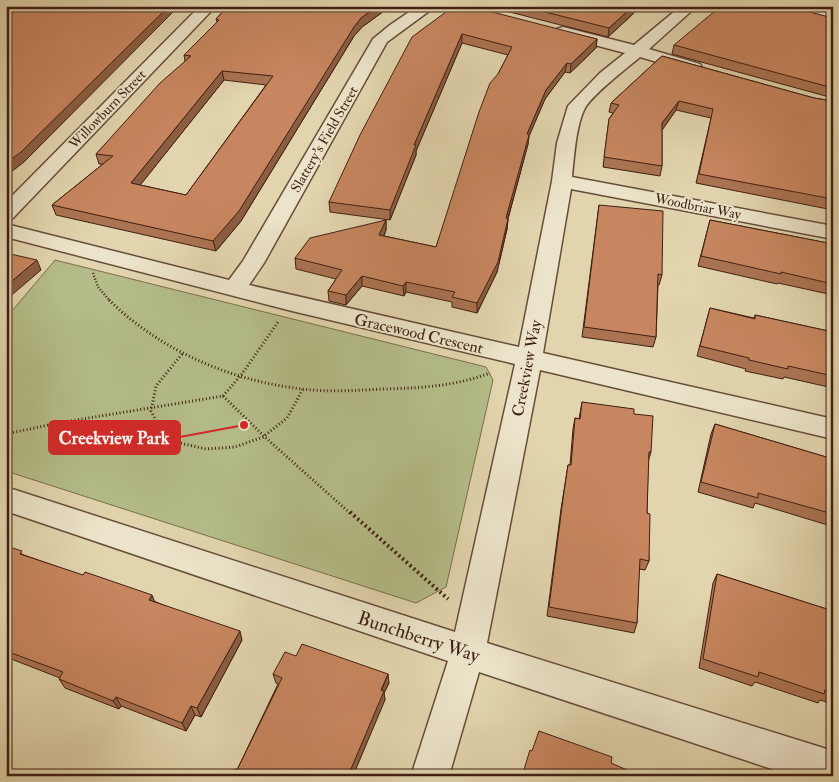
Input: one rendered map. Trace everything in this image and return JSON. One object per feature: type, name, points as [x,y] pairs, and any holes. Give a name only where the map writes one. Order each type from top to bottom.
[{"type":"street","name":"Willowburn Street","points":[[6,214],[209,6]]},
{"type":"street","name":"Slattery's Field Street","points":[[236,287],[253,263],[381,39],[429,6]]},
{"type":"street","name":"Creekview Way","points":[[430,776],[468,652],[529,359],[562,181],[566,143],[576,106],[690,6]]},
{"type":"street","points":[[796,6],[833,15]]},
{"type":"street","points":[[552,30],[637,51],[707,72]]},
{"type":"street","name":"Woodbriar Way","points":[[562,181],[833,234]]},
{"type":"street","name":"Gracewood Crescent","points":[[6,230],[236,287],[292,303],[833,429]]},
{"type":"street","name":"Bunchberry Way","points":[[6,499],[468,652],[833,770]]},
{"type":"path","points":[[91,252],[94,280],[106,296],[124,313],[182,354],[242,374],[303,389],[359,390],[419,388],[470,381],[498,370]]},
{"type":"path","points":[[6,434],[58,423],[223,396],[242,374],[292,303]]},
{"type":"path","points":[[182,354],[165,372],[155,387],[151,408],[157,426],[174,440],[196,448],[223,450],[266,438],[284,423],[299,403],[303,389]]},
{"type":"path","points":[[223,396],[266,438],[448,599]]},
{"type":"green space","points":[[55,260],[486,367],[493,380],[446,587],[416,603],[6,471],[6,318]]},
{"type":"building","points":[[6,6],[169,6],[21,152],[6,163]]},
{"type":"building","points":[[228,6],[378,6],[361,18],[354,27],[239,211],[213,241],[52,205],[113,156],[96,154],[160,83],[191,56],[184,55],[219,20],[216,19]],"holes":[[[222,71],[273,76],[186,195],[131,183]]]},
{"type":"building","points":[[454,6],[469,6],[597,39],[571,64],[567,63],[546,90],[527,134],[529,135],[506,218],[508,219],[498,262],[477,303],[452,297],[455,292],[406,282],[403,286],[362,276],[346,295],[328,291],[342,270],[295,258],[310,238],[386,220],[379,235],[436,247],[490,83],[498,74],[512,47],[462,34],[414,145],[416,145],[390,210],[329,202],[360,135],[412,37]]},
{"type":"building","points":[[521,6],[633,6],[609,28]]},
{"type":"building","points":[[721,6],[786,6],[833,18],[833,88],[674,45]]},
{"type":"building","points":[[662,56],[814,98],[833,101],[833,199],[699,174],[713,109],[679,101],[662,123],[662,166],[604,157],[609,119],[619,105],[611,103]]},
{"type":"building","points":[[599,205],[663,211],[662,275],[658,274],[656,337],[584,327]]},
{"type":"building","points":[[710,220],[833,244],[833,284],[701,256]]},
{"type":"building","points":[[6,253],[37,260],[6,286]]},
{"type":"building","points":[[710,308],[755,319],[755,315],[833,332],[833,376],[788,366],[788,369],[700,346]]},
{"type":"building","points":[[582,402],[634,409],[634,414],[653,416],[651,452],[649,452],[647,513],[650,514],[649,561],[640,559],[637,623],[549,607],[568,465],[571,465],[575,418],[580,419]]},
{"type":"building","points":[[715,424],[833,459],[833,514],[758,493],[758,498],[701,482]]},
{"type":"building","points":[[6,546],[22,551],[20,554],[83,575],[85,572],[152,595],[149,600],[240,631],[197,708],[191,706],[182,723],[116,697],[113,701],[59,679],[63,672],[6,651]]},
{"type":"building","points":[[717,574],[833,611],[833,693],[825,690],[824,694],[759,672],[758,677],[703,659]]},
{"type":"building","points":[[302,644],[388,674],[381,690],[384,691],[348,776],[231,776],[235,769],[237,770],[282,678],[273,674],[285,652],[296,656]]},
{"type":"building","points":[[539,731],[612,757],[611,763],[634,773],[633,776],[522,776],[530,750],[532,751]]},
{"type":"place","name":"Creekview Park","points":[[244,425]]}]
